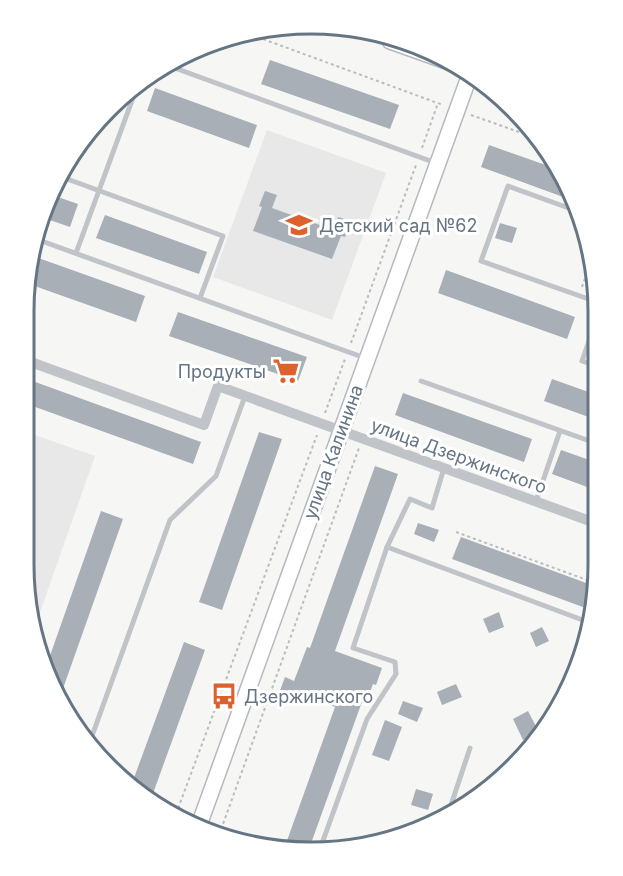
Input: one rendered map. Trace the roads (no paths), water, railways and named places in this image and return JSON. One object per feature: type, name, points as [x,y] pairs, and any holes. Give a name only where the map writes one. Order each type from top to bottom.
[{"type":"main road","name":"улица Калинина","points":[[201,818],[467,82]]},
{"type":"street","name":"улица Дзержинского","points":[[34,363],[204,425],[218,386],[588,520]]},
{"type":"lane","points":[[178,69],[438,163]]},
{"type":"lane","points":[[76,253],[132,101]]},
{"type":"lane","points":[[68,180],[223,236],[200,298]]},
{"type":"lane","points":[[568,208],[508,186],[481,261],[588,299]]},
{"type":"lane","points":[[44,242],[367,359]]},
{"type":"lane","points":[[588,344],[582,361],[588,363]]},
{"type":"lane","points":[[421,381],[588,441]]},
{"type":"lane","points":[[93,734],[170,520],[216,476],[245,396]]},
{"type":"lane","points":[[536,501],[560,431]]},
{"type":"lane","points":[[323,841],[367,719],[396,675],[395,662],[352,648],[387,547],[410,499],[432,508],[444,468]]},
{"type":"lane","points":[[387,547],[583,620]]},
{"type":"lane","points":[[452,803],[470,748]]},
{"type":"place","name":"Детский сад №62","points":[[299,225]]},
{"type":"place","name":"Продукты","points":[[286,371]]},
{"type":"place","name":"Дзержинского","points":[[224,696]]}]
